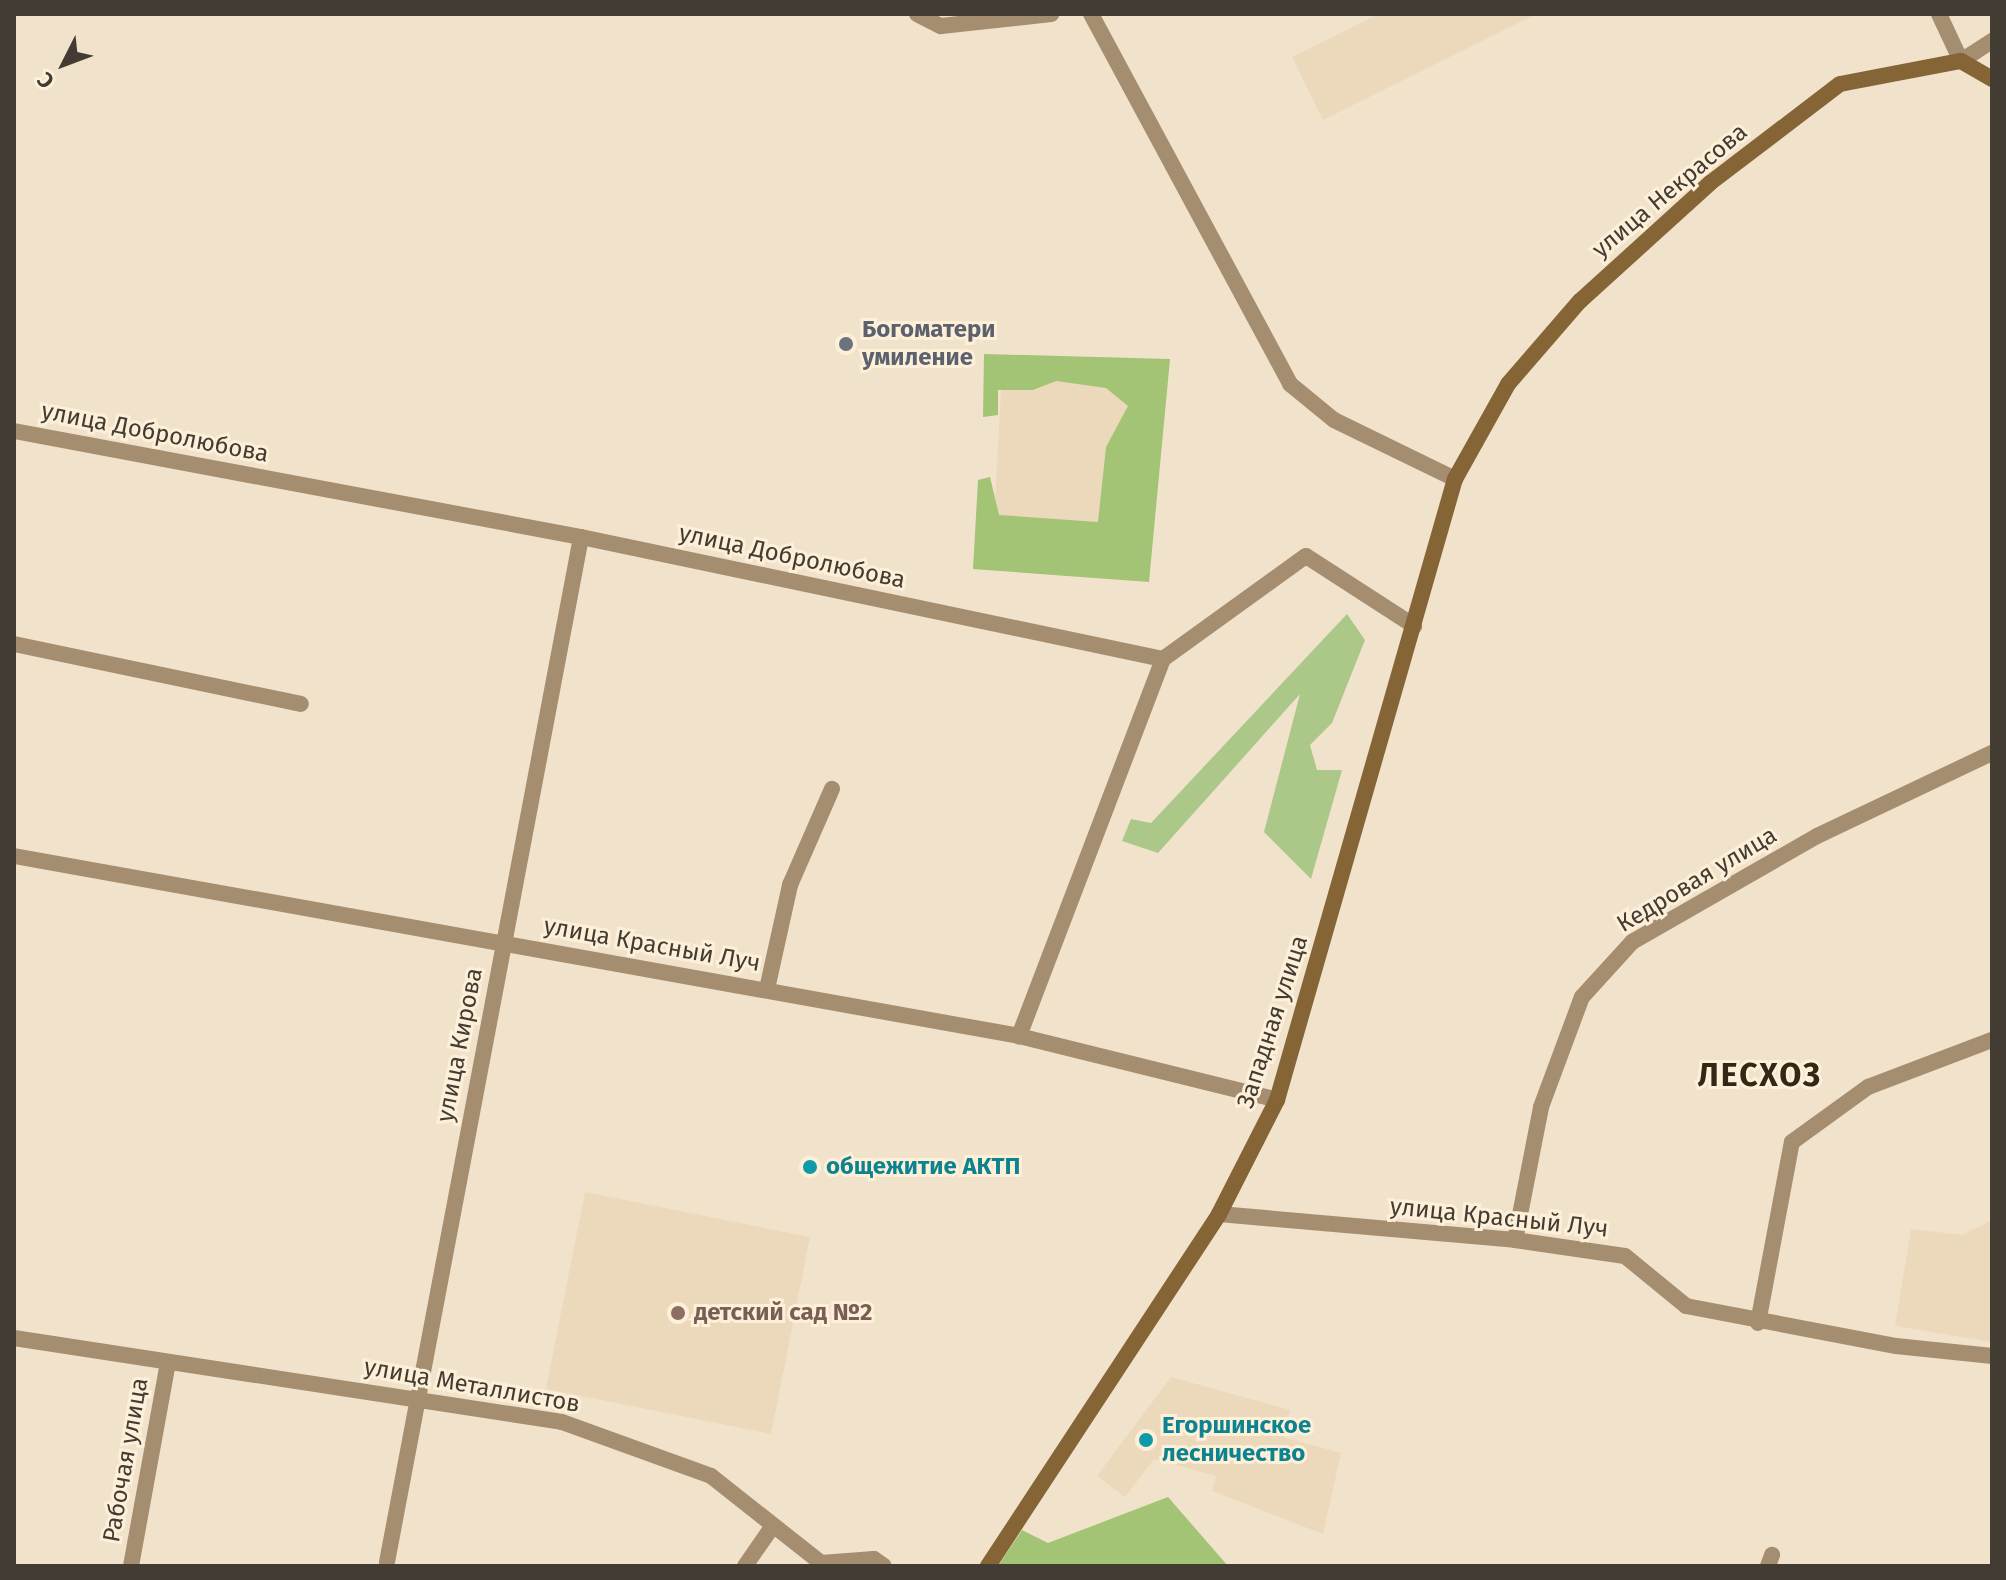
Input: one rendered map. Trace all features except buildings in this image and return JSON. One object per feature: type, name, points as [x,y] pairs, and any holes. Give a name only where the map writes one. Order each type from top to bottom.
[{"type":"street","points":[[917,14],[944,20],[1051,14]]},
{"type":"street","points":[[1091,14],[1290,384],[1334,420],[1455,479]]},
{"type":"street","points":[[1939,14],[1951,30],[1961,61],[1992,79]]},
{"type":"street","name":"улица Некрасова","points":[[1455,479],[1508,384],[1569,312],[1710,183],[1840,84],[1961,61],[1992,41]]},
{"type":"street","name":"улица Добролюбова","points":[[14,431],[581,537],[1163,659]]},
{"type":"street","name":"Западная улица","points":[[988,1566],[1219,1214],[1277,1100],[1455,479]]},
{"type":"street","name":"улица Кирова","points":[[387,1562],[581,537]]},
{"type":"street","points":[[1019,1036],[1163,659],[1306,556],[1414,626]]},
{"type":"street","points":[[14,644],[301,704]]},
{"type":"street","name":"Кедровая улица","points":[[1515,1240],[1541,1107],[1582,997],[1632,942],[1817,836],[1992,753]]},
{"type":"street","points":[[767,989],[790,885],[832,789]]},
{"type":"street","name":"улица Красный Луч","points":[[14,856],[1019,1036],[1277,1100]]},
{"type":"street","points":[[1758,1323],[1792,1142],[1868,1087],[1992,1040]]},
{"type":"street","name":"улица Красный Луч","points":[[1219,1214],[1515,1240],[1625,1256],[1686,1306],[1758,1323],[1992,1356]]},
{"type":"street","name":"улица Металлистов","points":[[14,1338],[562,1422],[711,1476],[821,1563],[874,1559],[884,1566]]},
{"type":"street","name":"Рабочая улица","points":[[131,1566],[168,1362]]},
{"type":"street","points":[[745,1566],[772,1527]]},
{"type":"shaded area","points":[[1379,14],[1536,14],[1323,120],[1292,57]]},
{"type":"shaded area","points":[[1002,373],[1130,380],[1121,547],[993,540]]},
{"type":"shaded area","name":"детский сад №2","points":[[585,1192],[810,1237],[771,1434],[546,1389]]},
{"type":"shaded area","points":[[1992,1220],[1992,1342],[1895,1326],[1911,1229],[1962,1235]]},
{"type":"shaded area","name":"Егоршинское лесничество","points":[[1171,1377],[1290,1410],[1283,1437],[1341,1453],[1323,1534],[1212,1491],[1216,1476],[1154,1459],[1125,1497],[1097,1476]]},
{"type":"green space","points":[[984,354],[1170,359],[1149,582],[973,569],[978,480],[990,477],[999,515],[1098,522],[1106,447],[1128,406],[1106,388],[1056,381],[1033,390],[998,390],[998,415],[983,417]]},
{"type":"green space","points":[[1347,614],[1365,640],[1332,723],[1310,745],[1317,770],[1342,770],[1311,879],[1264,832],[1300,694],[1158,853],[1122,841],[1131,819],[1151,823]]},
{"type":"green space","points":[[1168,1497],[1228,1566],[998,1566],[1022,1530],[1048,1543]]},
{"type":"place","name":"Богоматери умиление","points":[[846,344]]},
{"type":"place","name":"общежитие АКТП","points":[[810,1167]]},
{"type":"place","name":"детский сад №2","points":[[678,1313]]},
{"type":"place","name":"Егоршинское лесничество","points":[[1146,1440]]},
{"type":"district","name":"ЛЕСХОЗ","points":[[1760,1075]]}]
